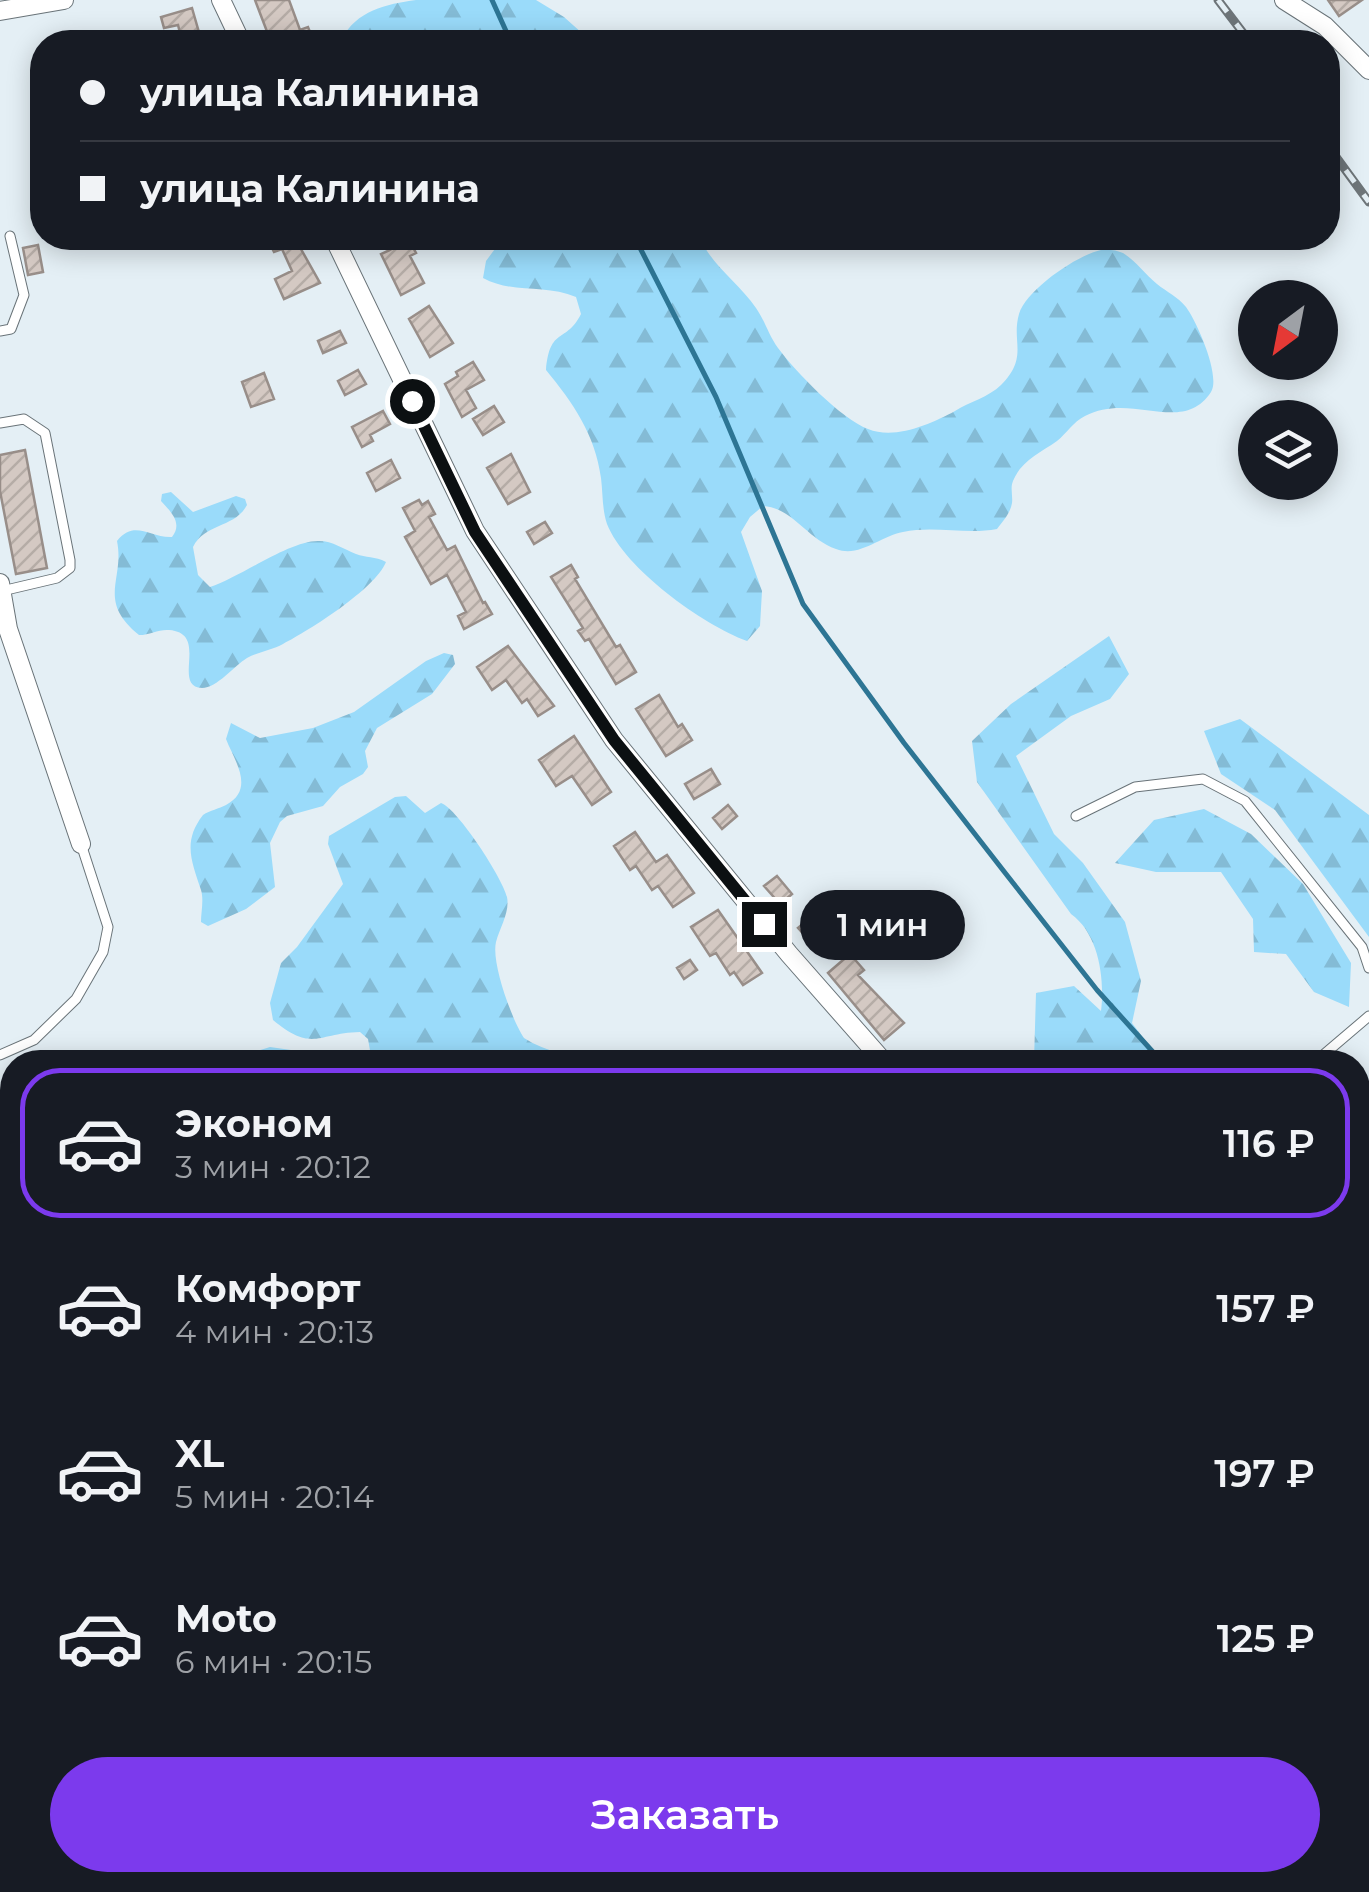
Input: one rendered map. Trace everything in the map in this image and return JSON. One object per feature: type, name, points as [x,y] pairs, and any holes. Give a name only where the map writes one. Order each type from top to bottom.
[{"type":"street","points":[[0,11],[64,0]]},
{"type":"street","points":[[220,0],[235,30]]},
{"type":"street","points":[[1284,0],[1329,30]]},
{"type":"street","points":[[1340,41],[1369,70]]},
{"type":"street","points":[[340,250],[475,532],[614,740],[789,954],[873,1050]]},
{"type":"street","points":[[1,587],[8,629],[80,844]]},
{"type":"lane","points":[[0,332],[12,330],[24,294],[10,236]]},
{"type":"lane","points":[[0,423],[24,419],[45,433],[70,560],[70,568],[57,578],[1,587]]},
{"type":"lane","points":[[1076,816],[1135,787],[1203,780],[1245,800],[1362,946],[1369,968]]},
{"type":"lane","points":[[11,1050],[34,1040],[76,999],[102,952],[108,927],[80,844]]},
{"type":"lane","points":[[1329,1050],[1369,1016]]},
{"type":"green space","points":[[416,0],[536,0],[579,30],[347,30],[364,15]]},
{"type":"green space","points":[[494,250],[707,250],[756,308],[795,369],[819,393],[857,424],[890,433],[924,425],[996,389],[1017,358],[1019,314],[1031,295],[1079,259],[1112,250],[1123,253],[1186,307],[1206,349],[1213,384],[1199,405],[1186,411],[1120,408],[1081,418],[1016,474],[1010,511],[997,529],[915,530],[845,551],[826,544],[783,512],[763,506],[741,532],[762,591],[760,626],[747,641],[709,622],[667,593],[630,559],[607,524],[598,462],[588,433],[546,370],[551,347],[581,314],[576,297],[494,283],[483,278],[486,261]]},
{"type":"green space","points":[[171,492],[193,512],[236,496],[245,499],[247,505],[242,512],[198,539],[193,547],[198,575],[210,587],[307,542],[329,542],[386,562],[369,584],[325,619],[283,644],[247,658],[219,681],[202,688],[190,679],[189,649],[181,633],[165,630],[139,635],[126,623],[115,600],[117,541],[136,530],[172,537],[176,522],[161,501],[162,494]]},
{"type":"green space","points":[[1109,636],[1129,674],[1110,699],[1071,716],[1016,756],[1054,834],[1083,863],[1125,922],[1141,981],[1132,1023],[1151,1050],[1034,1050],[1036,993],[1074,986],[1101,1011],[1102,985],[1098,958],[1088,933],[977,782],[972,741],[1011,704]]},
{"type":"green space","points":[[444,653],[453,655],[455,664],[432,694],[377,728],[365,751],[368,767],[363,774],[340,787],[323,806],[287,816],[280,822],[270,843],[275,887],[246,909],[208,926],[201,922],[202,894],[191,843],[203,815],[226,805],[240,791],[240,774],[226,739],[231,723],[260,738],[313,728],[354,712],[426,661]]},
{"type":"green space","points":[[1240,719],[1369,815],[1369,937],[1275,810],[1221,774],[1204,731]]},
{"type":"green space","points":[[406,796],[425,813],[441,803],[479,846],[507,897],[495,951],[499,977],[524,1038],[551,1050],[370,1050],[368,1039],[360,1032],[307,1039],[273,1020],[270,1003],[281,963],[343,884],[328,844],[329,836],[395,797]]},
{"type":"green space","points":[[1204,809],[1251,834],[1303,884],[1351,963],[1349,1007],[1314,992],[1286,954],[1254,952],[1253,919],[1221,872],[1156,872],[1115,863],[1154,820]]},
{"type":"building","points":[[255,0],[289,0],[300,30],[266,30]]},
{"type":"building","points":[[1328,0],[1362,0],[1339,16]]},
{"type":"building","points":[[192,8],[198,30],[179,30],[178,25],[164,28],[161,17]]},
{"type":"building","points":[[23,248],[39,250],[43,272],[28,275]]},
{"type":"building","points":[[282,250],[301,250],[320,283],[284,299],[275,279],[292,271]]},
{"type":"building","points":[[414,250],[416,253],[410,256],[424,283],[401,295],[381,254]]},
{"type":"building","points":[[429,306],[453,343],[430,357],[409,319]]},
{"type":"building","points":[[340,331],[346,343],[323,353],[318,341]]},
{"type":"building","points":[[473,362],[484,380],[466,390],[476,408],[462,417],[445,384]]},
{"type":"building","points":[[358,370],[366,384],[345,395],[338,381]]},
{"type":"building","points":[[264,373],[274,399],[251,407],[242,382]]},
{"type":"building","points":[[494,406],[504,422],[483,435],[473,419]]},
{"type":"building","points":[[383,411],[390,424],[370,435],[373,441],[362,447],[352,427]]},
{"type":"building","points":[[25,450],[47,568],[16,574],[0,491],[0,455]]},
{"type":"building","points":[[511,454],[530,492],[508,504],[487,468]]},
{"type":"building","points":[[391,460],[400,478],[376,491],[367,473]]},
{"type":"building","points":[[419,500],[422,505],[428,501],[435,514],[429,517],[447,550],[455,546],[492,614],[464,629],[458,616],[466,612],[447,575],[431,584],[405,537],[415,531],[403,508]]},
{"type":"building","points":[[545,522],[552,533],[534,544],[527,532]]},
{"type":"building","points":[[571,565],[578,577],[575,579],[616,647],[620,645],[636,672],[616,684],[589,639],[585,641],[578,631],[583,628],[551,577]]},
{"type":"building","points":[[508,646],[554,706],[538,716],[527,699],[522,703],[506,680],[492,690],[477,667]]},
{"type":"building","points":[[659,695],[678,727],[682,724],[692,740],[666,756],[636,709]]},
{"type":"building","points":[[574,736],[611,792],[592,805],[572,776],[556,786],[539,760]]},
{"type":"building","points":[[711,769],[720,784],[694,799],[685,784]]},
{"type":"building","points":[[728,805],[737,816],[722,829],[713,818]]},
{"type":"building","points":[[635,832],[656,862],[667,855],[694,893],[673,907],[658,886],[652,890],[636,866],[630,870],[614,846]]},
{"type":"building","points":[[777,876],[792,894],[780,904],[764,886]]},
{"type":"building","points":[[718,910],[762,973],[743,985],[734,972],[730,975],[716,953],[710,956],[691,927]]},
{"type":"building","points":[[868,915],[881,929],[870,939],[858,924]]},
{"type":"building","points":[[810,918],[828,939],[817,949],[798,928]]},
{"type":"building","points":[[850,954],[864,970],[858,975],[904,1023],[884,1040],[828,973]]},
{"type":"building","points":[[690,960],[697,970],[684,979],[677,968]]},
{"type":"waterway","points":[[492,0],[506,30]]},
{"type":"waterway","points":[[641,250],[716,397],[803,604],[1006,874],[1097,990],[1151,1050]]},
{"type":"railway","points":[[1218,0],[1241,30]]},
{"type":"railway","points":[[1340,162],[1369,202]]},
{"type":"route","points":[[412,401],[475,532],[614,740],[764,924]]}]
